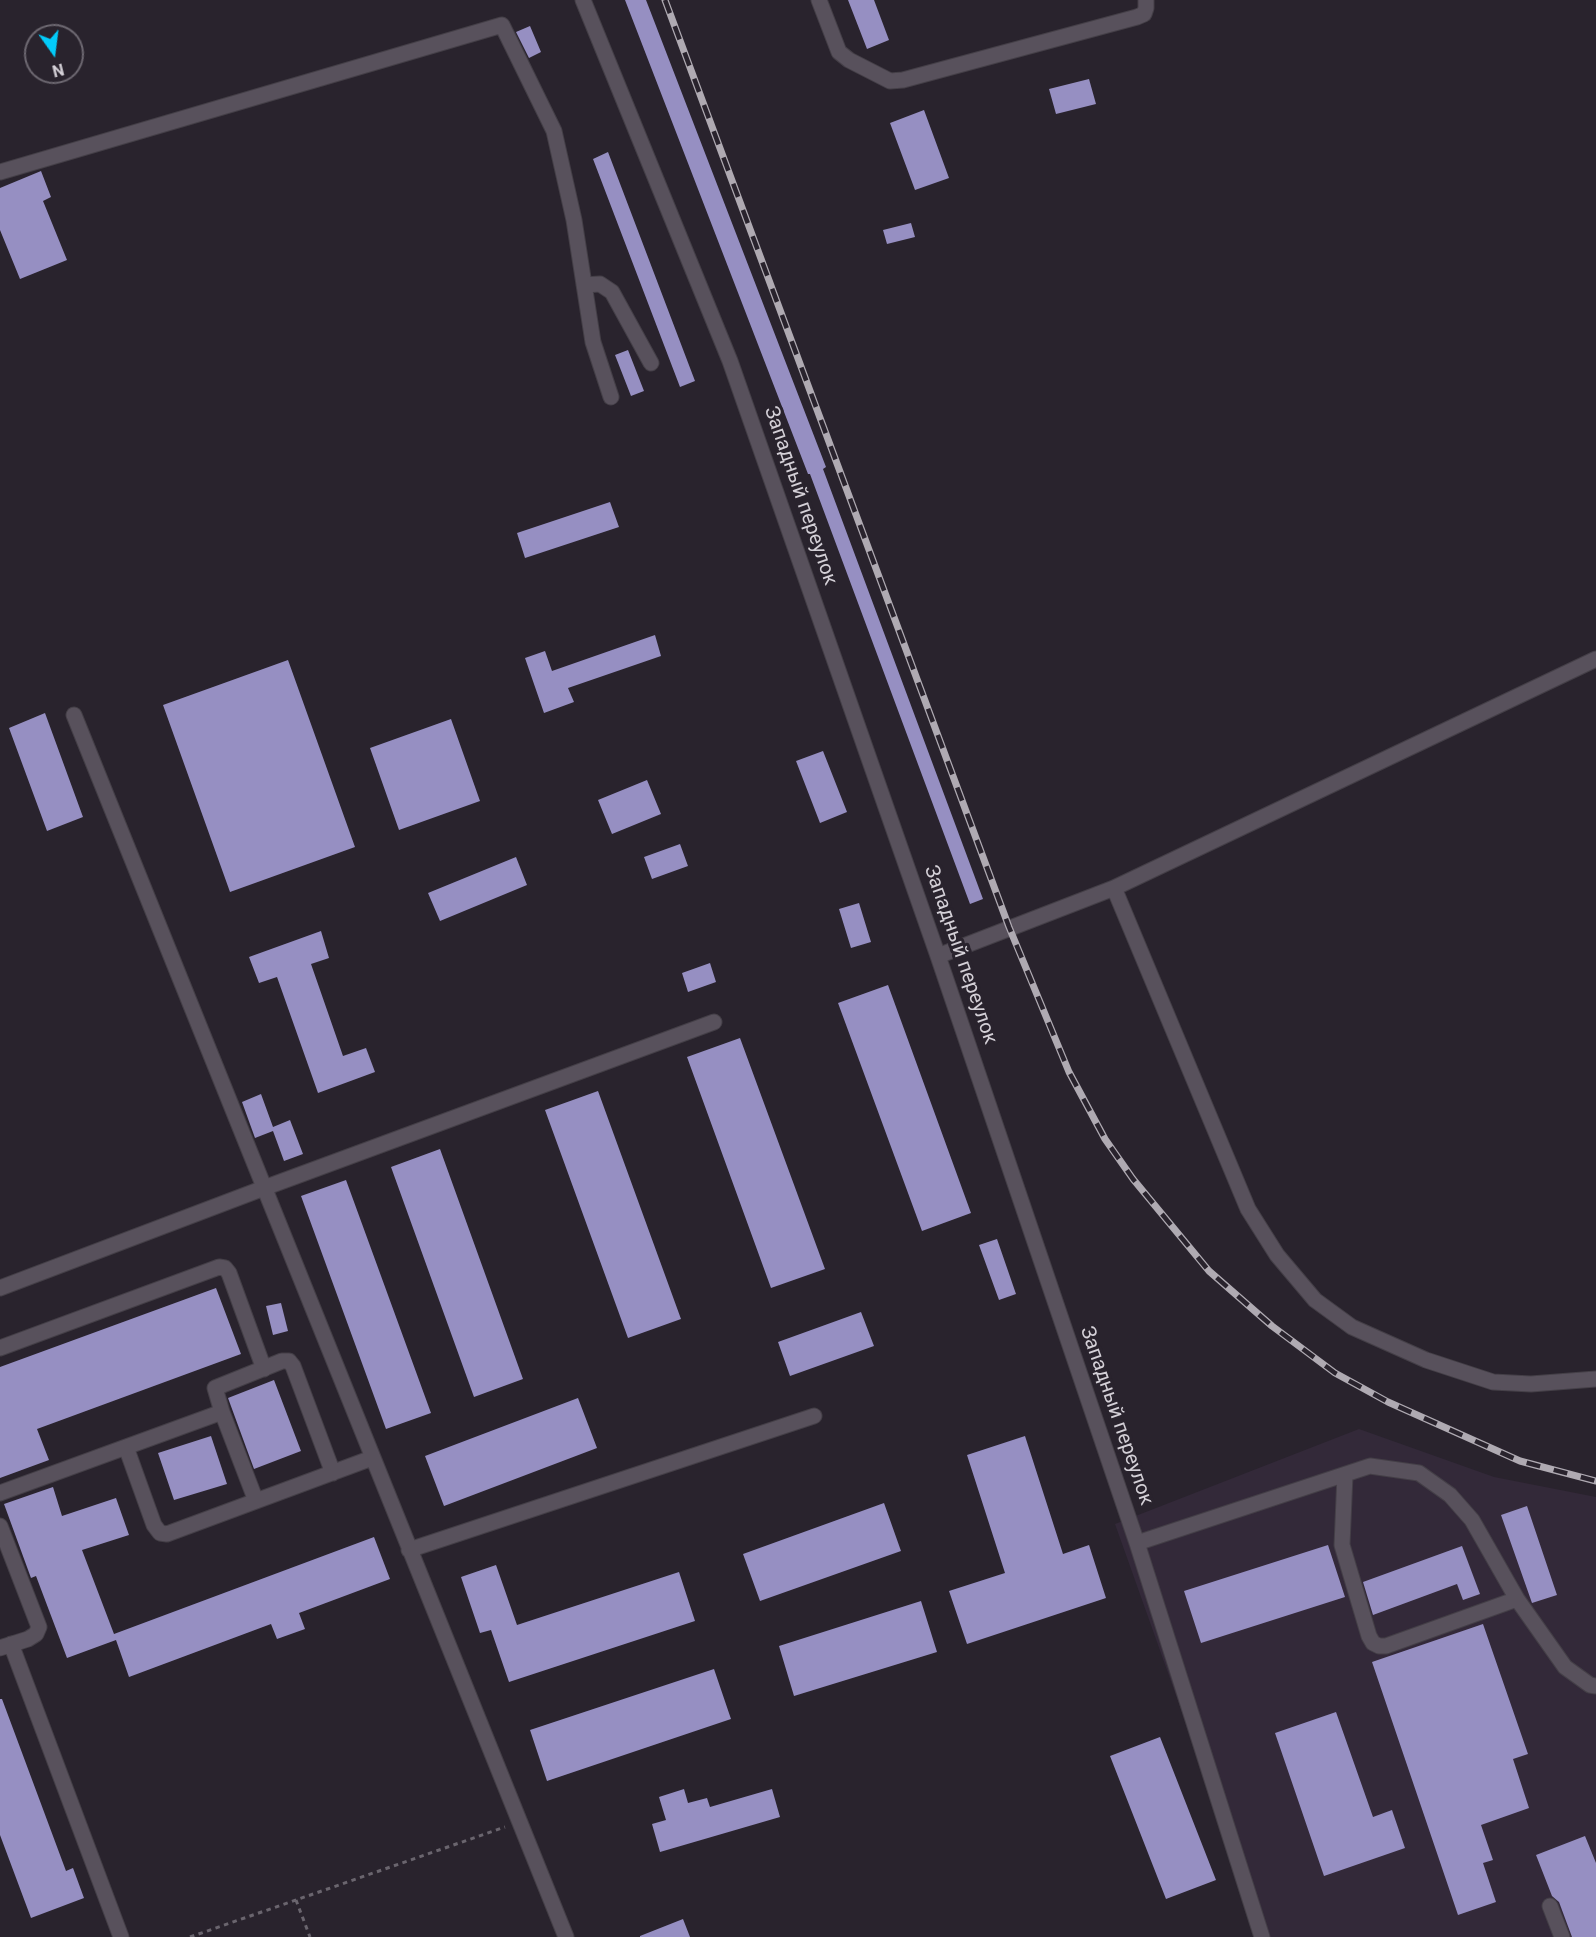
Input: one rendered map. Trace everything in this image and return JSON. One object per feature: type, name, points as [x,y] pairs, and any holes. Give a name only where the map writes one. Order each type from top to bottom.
[{"type":"street","name":"Западный переулок","points":[[583,0],[730,361],[938,956],[1137,1543],[1262,1937]]},
{"type":"street","points":[[819,0],[839,52],[849,60],[890,81],[903,80],[1137,17],[1144,14],[1146,0]]},
{"type":"street","points":[[0,172],[502,25],[554,131],[574,220],[593,342],[611,397]]},
{"type":"street","points":[[584,285],[600,284],[612,292],[651,363]]},
{"type":"street","points":[[938,956],[1114,888],[1596,659]]},
{"type":"street","points":[[74,715],[566,1937]]},
{"type":"street","points":[[1114,888],[1248,1209],[1277,1255],[1316,1300],[1352,1327],[1426,1360],[1493,1382],[1531,1384],[1596,1379]]},
{"type":"street","points":[[0,1288],[714,1022]]},
{"type":"street","points":[[0,1348],[219,1267],[229,1273],[264,1368]]},
{"type":"street","points":[[256,1501],[215,1388],[282,1361],[289,1361],[293,1366],[333,1473]]},
{"type":"street","points":[[0,1493],[222,1412]]},
{"type":"street","points":[[409,1550],[814,1416]]},
{"type":"street","points":[[126,1447],[154,1525],[160,1533],[167,1534],[372,1458]]},
{"type":"street","points":[[1137,1543],[1370,1466],[1419,1473],[1450,1495],[1472,1520],[1517,1599],[1565,1667],[1590,1685],[1596,1686]]},
{"type":"street","points":[[1345,1475],[1342,1545],[1373,1643],[1386,1646],[1517,1599]]},
{"type":"street","points":[[0,1526],[39,1627],[36,1634],[6,1646],[120,1937]]},
{"type":"street","points":[[1550,1906],[1562,1937]]},
{"type":"path","points":[[190,1937],[518,1822]]},
{"type":"path","points":[[296,1900],[310,1937]]},
{"type":"shaded area","points":[[1359,1429],[1494,1477],[1596,1497],[1596,1937],[1262,1937],[1115,1524]]},
{"type":"building","points":[[625,0],[646,0],[826,467],[823,469],[983,899],[970,904],[810,474],[808,474]]},
{"type":"building","points":[[848,0],[874,0],[889,40],[867,49]]},
{"type":"building","points":[[530,26],[541,52],[529,58],[516,32]]},
{"type":"building","points":[[1089,79],[1096,104],[1056,114],[1049,89]]},
{"type":"building","points":[[924,110],[949,178],[915,190],[890,123]]},
{"type":"building","points":[[608,152],[695,381],[680,387],[593,159]]},
{"type":"building","points":[[41,171],[51,197],[43,201],[67,260],[20,279],[0,230],[0,188]]},
{"type":"building","points":[[911,223],[915,237],[887,244],[883,230]]},
{"type":"building","points":[[628,350],[644,391],[631,396],[615,355]]},
{"type":"building","points":[[610,502],[619,527],[525,558],[517,533]]},
{"type":"building","points":[[655,635],[661,656],[568,688],[574,702],[544,713],[525,658],[545,651],[552,671]]},
{"type":"building","points":[[288,660],[355,847],[230,892],[163,705]]},
{"type":"building","points":[[45,713],[83,817],[47,831],[9,728]]},
{"type":"building","points":[[451,719],[480,801],[399,830],[370,748]]},
{"type":"building","points":[[823,751],[847,812],[820,823],[796,761]]},
{"type":"building","points":[[647,780],[661,814],[612,834],[598,800]]},
{"type":"building","points":[[680,844],[688,866],[652,879],[644,857]]},
{"type":"building","points":[[516,857],[527,885],[440,921],[428,893]]},
{"type":"building","points":[[859,903],[871,942],[851,948],[839,909]]},
{"type":"building","points":[[321,931],[329,958],[311,964],[343,1056],[366,1048],[375,1072],[318,1093],[277,977],[259,983],[249,957]]},
{"type":"building","points":[[710,963],[716,982],[688,992],[682,973]]},
{"type":"building","points":[[888,985],[971,1213],[922,1231],[838,1003]]},
{"type":"building","points":[[740,1038],[825,1269],[771,1288],[687,1057]]},
{"type":"building","points":[[598,1091],[681,1319],[628,1338],[545,1110]]},
{"type":"building","points":[[261,1094],[273,1127],[290,1120],[303,1154],[284,1161],[273,1131],[255,1138],[242,1102]]},
{"type":"building","points":[[440,1149],[523,1379],[474,1397],[391,1167]]},
{"type":"building","points":[[346,1180],[431,1413],[386,1429],[301,1196]]},
{"type":"building","points":[[997,1239],[1016,1294],[999,1300],[979,1245]]},
{"type":"building","points":[[216,1288],[241,1354],[37,1429],[49,1460],[0,1478],[0,1367]]},
{"type":"building","points":[[281,1303],[288,1331],[273,1335],[266,1306]]},
{"type":"building","points":[[861,1312],[874,1346],[790,1376],[778,1342]]},
{"type":"building","points":[[274,1380],[301,1451],[254,1469],[228,1398]]},
{"type":"building","points":[[578,1398],[597,1448],[444,1506],[425,1456]]},
{"type":"building","points":[[211,1436],[227,1484],[174,1500],[158,1453]]},
{"type":"building","points":[[1025,1436],[1063,1554],[1089,1545],[1106,1598],[967,1644],[949,1591],[1005,1573],[967,1455]]},
{"type":"building","points":[[53,1487],[62,1516],[116,1498],[129,1535],[82,1550],[114,1634],[374,1537],[390,1579],[299,1613],[305,1629],[277,1639],[271,1624],[129,1677],[116,1640],[67,1658],[36,1576],[31,1578],[4,1504]]},
{"type":"building","points":[[884,1503],[901,1551],[760,1601],[743,1554]]},
{"type":"building","points":[[1527,1506],[1557,1595],[1532,1603],[1501,1515]]},
{"type":"building","points":[[1328,1545],[1345,1597],[1201,1643],[1184,1591]]},
{"type":"building","points":[[1462,1546],[1480,1594],[1463,1600],[1457,1584],[1373,1615],[1363,1582]]},
{"type":"building","points":[[496,1565],[517,1625],[679,1572],[695,1621],[509,1682],[491,1630],[480,1633],[461,1577]]},
{"type":"building","points":[[921,1601],[937,1652],[794,1696],[779,1646]]},
{"type":"building","points":[[1483,1624],[1528,1754],[1513,1759],[1529,1808],[1481,1825],[1493,1860],[1483,1863],[1496,1902],[1458,1915],[1372,1662]]},
{"type":"building","points":[[714,1669],[731,1719],[547,1781],[530,1730]]},
{"type":"building","points":[[0,1699],[2,1699],[66,1871],[73,1868],[84,1898],[31,1918],[0,1835]]},
{"type":"building","points":[[1336,1712],[1373,1817],[1392,1810],[1405,1848],[1324,1876],[1275,1733]]},
{"type":"building","points":[[1160,1737],[1216,1880],[1166,1899],[1110,1756]]},
{"type":"building","points":[[684,1789],[688,1803],[707,1798],[710,1807],[772,1789],[780,1817],[660,1852],[652,1824],[666,1820],[659,1797]]},
{"type":"building","points":[[1585,1836],[1596,1863],[1596,1937],[1572,1937],[1559,1902],[1552,1896],[1536,1855]]},
{"type":"building","points":[[683,1919],[690,1937],[640,1937],[640,1936]]},
{"type":"railway","points":[[665,0],[1009,927],[1069,1072],[1105,1139],[1133,1179],[1209,1271],[1272,1326],[1335,1373],[1388,1402],[1520,1461],[1596,1481]]}]
